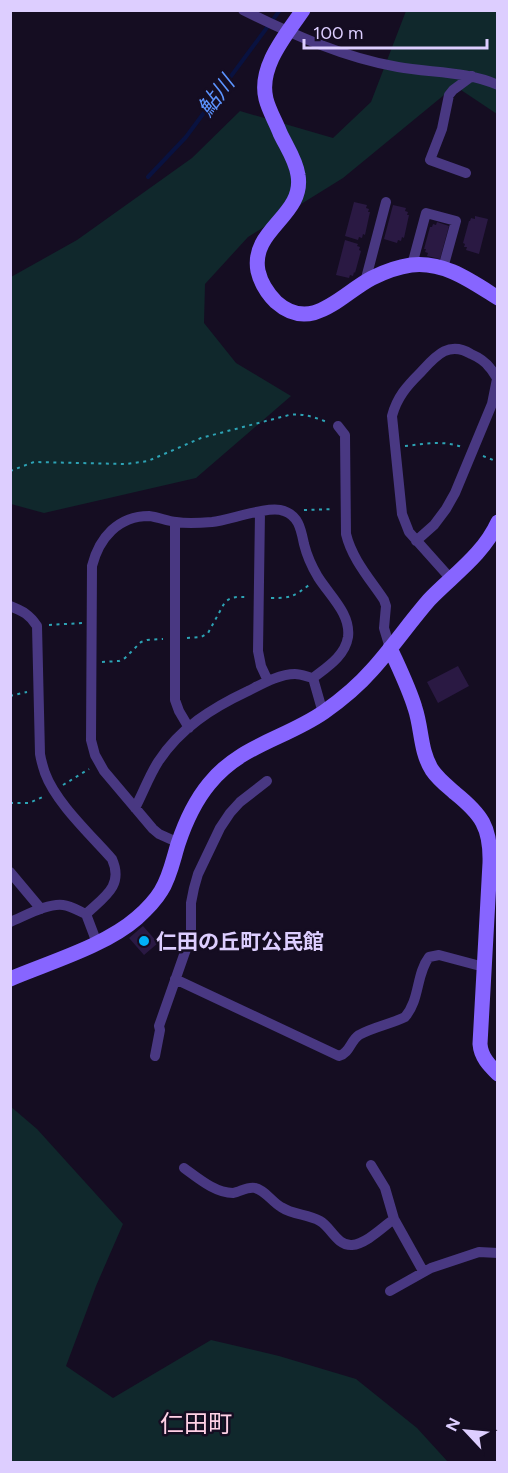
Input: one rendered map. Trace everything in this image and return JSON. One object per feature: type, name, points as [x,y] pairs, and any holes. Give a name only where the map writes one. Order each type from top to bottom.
[{"type":"street","points":[[243,10],[282,30],[347,54],[397,67],[472,76],[498,85]]},
{"type":"street","points":[[303,10],[282,30],[265,75],[267,102],[296,168],[298,183],[289,210],[270,231],[258,255],[257,265],[264,289],[278,303],[293,312],[311,314],[337,302],[365,282],[386,272],[412,265],[426,265],[459,274],[498,298]]},
{"type":"street","points":[[466,172],[430,160],[442,129],[449,95],[472,76]]},
{"type":"street","points":[[365,282],[386,202]]},
{"type":"street","points":[[412,265],[426,213],[456,221],[443,268]]},
{"type":"street","points":[[416,541],[434,525],[455,493],[492,404],[497,379],[490,367],[464,350],[454,348],[435,356],[405,388],[395,405],[392,416],[402,514],[409,532],[416,541],[451,579]]},
{"type":"street","points":[[338,426],[345,435],[348,544],[384,600],[386,606],[384,627],[390,648],[416,708],[424,754],[432,770],[442,782],[481,818],[494,846],[480,1044],[484,1059],[498,1074]]},
{"type":"street","points":[[179,843],[159,834],[135,808],[99,763],[91,740],[92,566],[102,540],[115,527],[138,518],[155,517],[189,523],[213,522],[277,509],[292,515],[301,528],[308,557],[319,578],[347,620],[348,636],[342,653],[313,678]]},
{"type":"street","points":[[260,512],[258,651],[261,666],[268,681]]},
{"type":"street","points":[[175,522],[175,700],[189,728]]},
{"type":"street","points":[[10,979],[97,943],[123,929],[151,905],[170,874],[190,814],[210,783],[236,759],[258,745],[323,713],[352,690],[371,671],[430,600],[475,556],[497,525]]},
{"type":"street","points":[[10,606],[25,612],[37,626],[39,754],[45,774],[65,806],[112,859],[116,867],[117,877],[110,892],[86,914]]},
{"type":"street","points":[[135,808],[158,762],[168,748],[205,714],[223,703],[282,676],[295,674],[313,678]]},
{"type":"street","points":[[313,678],[323,713]]},
{"type":"street","points":[[155,1056],[159,1026],[191,935],[191,903],[202,865],[230,813],[267,781]]},
{"type":"street","points":[[10,872],[41,909]]},
{"type":"street","points":[[10,922],[52,905],[62,905],[86,914],[97,943]]},
{"type":"street","points":[[175,979],[339,1056],[347,1052],[351,1043],[361,1034],[405,1017],[415,1000],[424,966],[429,957],[439,955],[484,967]]},
{"type":"street","points":[[371,1166],[385,1188],[394,1219],[423,1271]]},
{"type":"street","points":[[184,1168],[222,1191],[238,1192],[251,1187],[259,1190],[280,1207],[327,1225],[336,1237],[348,1245],[364,1242],[394,1219]]},
{"type":"street","points":[[390,1291],[423,1271],[467,1255],[479,1252],[498,1253]]},
{"type":"path","points":[[10,471],[34,462],[126,464],[148,461],[201,438],[298,413],[338,426]]},
{"type":"path","points":[[396,447],[451,444],[498,462]]},
{"type":"path","points":[[298,511],[346,508]]},
{"type":"path","points":[[91,662],[118,661],[125,658],[147,639],[205,636],[229,598],[288,598],[319,578]]},
{"type":"path","points":[[37,626],[92,622]]},
{"type":"path","points":[[10,696],[38,692]]},
{"type":"path","points":[[10,803],[29,802],[42,798],[99,763]]},
{"type":"green space","points":[[406,11],[497,11],[497,114],[455,86],[343,178],[248,237],[205,284],[204,323],[236,363],[291,396],[196,478],[44,513],[11,504],[11,277],[77,240],[192,158],[240,111],[333,138],[371,102]]},
{"type":"green space","points":[[10,1106],[37,1129],[123,1224],[96,1286],[66,1366],[113,1398],[211,1340],[279,1356],[356,1379],[417,1428],[448,1462],[11,1462]]},
{"type":"building","points":[[354,202],[367,205],[366,208],[370,212],[365,235],[363,234],[358,240],[345,236]]},
{"type":"building","points":[[393,205],[406,208],[405,211],[409,215],[404,238],[402,237],[397,243],[384,239]]},
{"type":"building","points":[[475,216],[488,219],[479,254],[466,250],[467,247],[464,247],[463,243],[469,221],[471,218],[475,219]]},
{"type":"building","points":[[437,222],[449,226],[440,259],[427,256],[428,253],[424,249],[430,227],[433,224],[436,225]]},
{"type":"building","points":[[345,240],[358,244],[361,251],[355,273],[349,278],[336,275]]},
{"type":"building","points":[[458,666],[469,686],[438,703],[427,682]]},
{"type":"building","name":"仁田の丘町公民館","points":[[143,926],[158,943],[144,955],[129,938]]},
{"type":"waterway","name":"鮎川","points":[[148,177],[186,137],[280,10]]},
{"type":"place","name":"仁田の丘町公民館","points":[[144,941]]},
{"type":"district","name":"仁田町","points":[[196,1423]]}]
